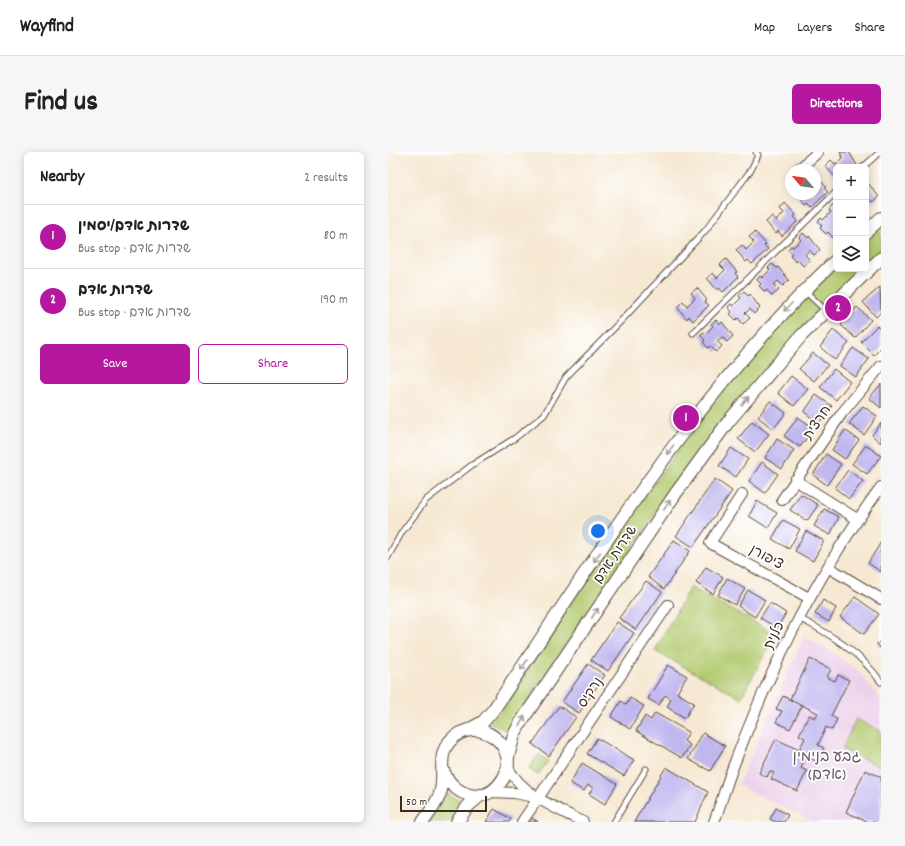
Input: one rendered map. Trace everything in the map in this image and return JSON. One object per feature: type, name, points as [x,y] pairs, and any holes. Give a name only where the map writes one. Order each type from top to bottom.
[{"type":"street","points":[[805,164],[818,152]]},
{"type":"street","points":[[869,229],[881,218]]},
{"type":"street","name":"שדרות אדם","points":[[457,822],[468,806],[498,786],[504,778],[514,735],[521,722],[689,475],[728,422],[768,373],[826,311],[881,258]]},
{"type":"street","name":"שדרות אדם","points":[[424,822],[441,792],[443,770],[442,760],[445,749],[450,741],[458,734],[483,722],[494,709],[651,476],[705,403],[774,321],[833,263]]},
{"type":"street","name":"חרצית","points":[[782,500],[842,413],[881,366]]},
{"type":"street","points":[[795,480],[857,519]]},
{"type":"street","name":"כלנית","points":[[714,822],[733,768],[774,669],[799,618],[809,598],[857,519],[881,487]]},
{"type":"street","name":"ציפורן","points":[[742,494],[710,543],[809,598]]},
{"type":"street","points":[[828,567],[881,599]]},
{"type":"street","name":"נרקיס","points":[[522,822],[668,605]]},
{"type":"street","points":[[468,730],[488,732],[497,738],[504,746],[508,762],[521,785],[538,798],[583,822]]},
{"type":"street","points":[[443,770],[446,780],[453,788],[471,796],[515,793],[538,798]]},
{"type":"street","name":"כלנית","points":[[718,822],[719,809]]},
{"type":"lane","points":[[388,557],[402,532],[426,500],[472,465],[515,438],[544,415],[566,377],[705,231],[751,170],[758,155],[756,152]]},
{"type":"lane","points":[[866,164],[880,152]]},
{"type":"lane","points":[[692,333],[833,195]]},
{"type":"lane","points":[[805,290],[826,311]]},
{"type":"lane","points":[[799,618],[826,633],[850,649],[874,672],[881,682]]},
{"type":"lane","points":[[614,822],[646,769]]},
{"type":"shaded area","points":[[804,637],[824,647],[858,671],[881,699],[881,822],[814,822],[738,785]]},
{"type":"green space","points":[[881,226],[881,250],[869,261],[869,237]]},
{"type":"green space","points":[[833,271],[858,272],[788,343],[723,422],[633,546],[543,678],[509,732],[489,722],[499,713],[589,577],[683,443],[750,358],[792,312]]},
{"type":"green space","points":[[690,587],[776,634],[741,698],[655,651]]},
{"type":"green space","points":[[856,719],[881,731],[881,767],[842,749]]},
{"type":"green space","points":[[539,754],[548,761],[538,775],[529,769]]},
{"type":"green space","points":[[446,793],[463,802],[450,822],[429,822]]},
{"type":"building","points":[[840,152],[849,152],[856,164],[837,164],[843,158]]},
{"type":"building","points":[[831,160],[835,164],[833,164],[833,175],[825,166]]},
{"type":"building","points":[[821,181],[826,187],[824,188],[828,192],[821,199]]},
{"type":"building","points":[[869,184],[879,197],[873,202],[869,198]]},
{"type":"building","points":[[801,200],[819,200],[812,207],[808,203],[806,205]]},
{"type":"building","points":[[785,203],[796,215],[794,217],[798,221],[782,236],[778,231],[776,234],[766,222],[772,216],[776,221],[784,213],[780,209]]},
{"type":"building","points":[[833,205],[833,238],[828,232],[826,234],[820,228],[822,226],[818,221],[821,218],[823,220],[831,212],[829,210]]},
{"type":"building","points":[[755,232],[766,244],[764,246],[768,249],[752,264],[748,260],[746,262],[736,250],[742,245],[746,250],[754,242],[749,237]]},
{"type":"building","points":[[803,233],[808,238],[809,236],[820,250],[814,255],[809,250],[805,255],[810,260],[803,266],[798,260],[796,262],[790,256],[792,254],[788,249],[791,246],[793,247],[801,240],[799,238]]},
{"type":"building","points":[[726,259],[737,272],[735,273],[738,277],[723,292],[719,288],[717,290],[707,278],[713,273],[717,278],[725,270],[720,265]]},
{"type":"building","points":[[772,264],[777,268],[778,267],[789,280],[783,286],[778,281],[774,285],[779,290],[772,296],[767,290],[765,292],[759,286],[761,284],[757,280],[760,276],[762,278],[770,270],[768,268]]},
{"type":"building","points":[[880,287],[881,312],[876,317],[863,302]]},
{"type":"building","points":[[697,288],[707,300],[705,302],[709,305],[693,321],[689,316],[687,319],[677,307],[683,301],[687,306],[695,298],[691,293]]},
{"type":"building","points":[[744,291],[748,296],[750,294],[760,308],[754,314],[750,309],[745,313],[750,318],[743,324],[738,318],[736,320],[730,314],[732,312],[728,307],[731,304],[733,306],[741,298],[739,296]]},
{"type":"building","points":[[857,307],[871,320],[855,338],[841,325]]},
{"type":"building","points":[[716,320],[720,324],[722,322],[733,336],[727,342],[722,337],[717,341],[722,346],[716,352],[710,346],[708,348],[703,342],[705,340],[700,335],[704,332],[705,334],[713,326],[711,324]]},
{"type":"building","points":[[877,326],[881,330],[881,348],[874,355],[861,342]]},
{"type":"building","points":[[833,330],[849,343],[835,360],[820,347]]},
{"type":"building","points":[[853,348],[869,359],[856,377],[840,366]]},
{"type":"building","points":[[813,353],[828,365],[814,381],[799,369]]},
{"type":"building","points":[[834,369],[850,382],[836,400],[820,387]]},
{"type":"building","points":[[791,376],[808,389],[794,406],[778,393]]},
{"type":"building","points":[[881,384],[881,408],[869,398]]},
{"type":"building","points":[[816,395],[832,406],[819,423],[804,412]]},
{"type":"building","points":[[770,401],[786,413],[773,429],[758,417]]},
{"type":"building","points":[[863,406],[877,416],[864,435],[849,424]]},
{"type":"building","points":[[798,417],[814,428],[800,447],[784,436]]},
{"type":"building","points":[[752,421],[769,434],[755,452],[738,439]]},
{"type":"building","points":[[881,423],[881,443],[872,435]]},
{"type":"building","points":[[845,430],[859,440],[845,459],[832,450]]},
{"type":"building","points":[[777,439],[794,450],[782,469],[765,458]]},
{"type":"building","points":[[866,445],[881,456],[867,474],[852,464]]},
{"type":"building","points":[[731,448],[748,459],[736,477],[719,466]]},
{"type":"building","points":[[826,454],[841,464],[827,485],[813,475]]},
{"type":"building","points":[[762,462],[778,474],[765,493],[749,481]]},
{"type":"building","points":[[848,470],[863,481],[849,499],[835,488]]},
{"type":"building","points":[[715,479],[732,491],[693,547],[676,536]]},
{"type":"building","points":[[801,494],[818,505],[807,521],[790,510]]},
{"type":"building","points":[[757,501],[777,513],[768,528],[749,516]]},
{"type":"building","points":[[824,509],[839,517],[830,535],[814,526]]},
{"type":"building","points":[[783,520],[800,529],[789,549],[772,539]]},
{"type":"building","points":[[806,531],[824,541],[813,561],[795,551]]},
{"type":"building","points":[[674,540],[690,551],[664,589],[648,577]]},
{"type":"building","points":[[881,542],[881,572],[868,563]]},
{"type":"building","points":[[706,567],[723,577],[713,594],[696,583]]},
{"type":"building","points":[[727,578],[745,589],[735,605],[718,595]]},
{"type":"building","points":[[646,581],[662,592],[636,630],[619,618]]},
{"type":"building","points":[[748,590],[765,600],[755,617],[738,606]]},
{"type":"building","points":[[855,597],[879,614],[864,634],[840,617]]},
{"type":"building","points":[[823,600],[836,608],[829,622],[815,614]]},
{"type":"building","points":[[770,603],[786,613],[777,628],[760,618]]},
{"type":"building","points":[[617,622],[634,633],[608,671],[591,660]]},
{"type":"building","points":[[881,640],[881,649],[877,644]]},
{"type":"building","points":[[810,659],[831,669],[827,677],[835,681],[838,675],[849,680],[831,716],[837,719],[832,730],[826,727],[818,745],[824,748],[817,762],[806,756],[801,768],[807,771],[797,791],[771,779],[774,773],[770,771],[767,777],[759,773],[776,739],[799,750],[805,738],[799,735],[809,715],[815,718],[818,713],[790,699]]},
{"type":"building","points":[[588,664],[605,675],[579,713],[562,702]]},
{"type":"building","points":[[668,665],[687,676],[677,693],[694,703],[685,718],[667,707],[671,699],[665,695],[659,705],[648,699]]},
{"type":"building","points":[[783,696],[802,706],[790,729],[776,722],[782,711],[776,709]]},
{"type":"building","points":[[630,698],[644,706],[630,729],[611,717],[621,701],[626,705]]},
{"type":"building","points":[[559,706],[576,717],[549,756],[532,744]]},
{"type":"building","points":[[655,713],[689,732],[684,741],[690,745],[682,758],[636,731],[645,716],[651,720]]},
{"type":"building","points":[[703,733],[725,746],[710,771],[688,759]]},
{"type":"building","points":[[597,738],[634,760],[624,776],[587,754]]},
{"type":"building","points":[[582,763],[617,784],[605,804],[589,794],[593,788],[588,785],[584,791],[570,783]]},
{"type":"building","points":[[666,767],[708,792],[695,822],[634,822]]},
{"type":"building","points":[[865,770],[881,777],[881,822],[868,822],[846,812]]},
{"type":"building","points":[[776,808],[788,815],[784,822],[776,822],[770,819]]},
{"type":"building","points":[[494,809],[511,819],[509,822],[486,822]]},
{"type":"building","points":[[531,818],[538,822],[529,822]]},
{"type":"place","name":"שדרות אדם","points":[[838,308]]},
{"type":"place","name":"שדרות אדם/יסמין","points":[[686,418]]},
{"type":"district","name":"גבע בנימין (אדם)","points":[[827,766]]}]
